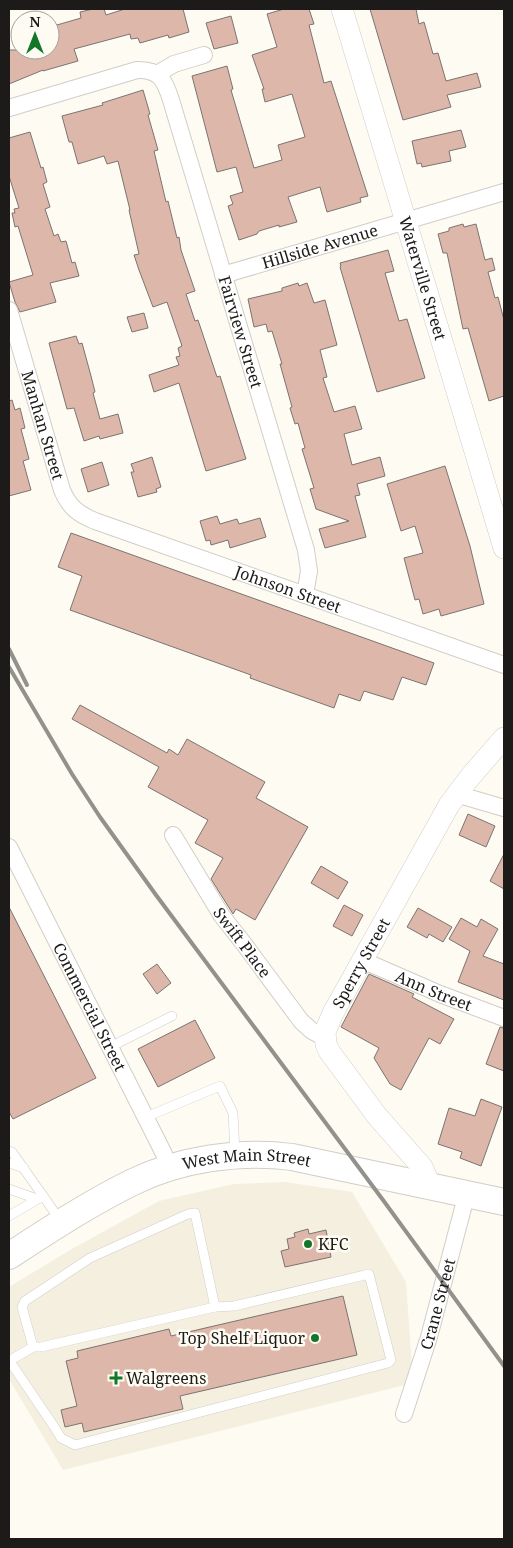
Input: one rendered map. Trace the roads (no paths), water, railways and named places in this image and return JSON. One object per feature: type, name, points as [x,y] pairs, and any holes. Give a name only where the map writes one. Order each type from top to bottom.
[{"type":"main road","name":"West Main Street","points":[[9,1256],[133,1182],[168,1168],[235,1156],[292,1157],[504,1202]]},
{"type":"street","name":"Waterville Street","points":[[342,9],[504,548]]},
{"type":"street","points":[[9,108],[138,70],[157,74],[174,64],[204,55]]},
{"type":"street","name":"Fairview Street","points":[[157,74],[164,82],[171,100],[306,550],[308,571],[305,595]]},
{"type":"street","name":"Hillside Avenue","points":[[223,275],[504,192]]},
{"type":"street","name":"Manhan Street","points":[[9,310],[62,490],[73,509]]},
{"type":"street","name":"Johnson Street","points":[[73,509],[79,514],[95,521],[504,665]]},
{"type":"street","name":"Sperry Street","points":[[325,1038],[333,1013],[439,821],[456,794],[504,738]]},
{"type":"street","points":[[456,794],[504,808]]},
{"type":"street","name":"Swift Place","points":[[173,835],[222,916],[301,1021],[312,1031],[325,1038]]},
{"type":"street","name":"Commercial Street","points":[[9,847],[146,1117],[164,1154],[168,1168]]},
{"type":"street","name":"Ann Street","points":[[362,960],[440,994],[504,1018]]},
{"type":"street","points":[[325,1038],[334,1059],[377,1116],[422,1167],[430,1185]]},
{"type":"street","name":"Crane Street","points":[[404,1414],[429,1337],[467,1193]]},
{"type":"lane","points":[[110,1047],[172,1016]]},
{"type":"lane","points":[[146,1117],[220,1086],[233,1113],[235,1156]]},
{"type":"lane","points":[[9,1151],[12,1152],[24,1168],[40,1197],[62,1223]]},
{"type":"lane","points":[[9,1163],[24,1168]]},
{"type":"lane","points":[[9,1189],[40,1197]]},
{"type":"lane","points":[[10,1214],[40,1197]]},
{"type":"lane","points":[[33,1347],[22,1307],[25,1301],[90,1258],[188,1214],[195,1213],[215,1307]]},
{"type":"lane","points":[[369,1274],[391,1360],[388,1363],[75,1445],[61,1438],[9,1360],[33,1347],[41,1347],[215,1307],[234,1306],[369,1274]]},
{"type":"railway","points":[[9,649],[27,685]]},
{"type":"railway","points":[[9,667],[72,774],[100,817],[504,1366]]},
{"type":"place","name":"KFC","points":[[308,1244]]},
{"type":"place","name":"Top Shelf Liquor","points":[[315,1338]]},
{"type":"place","name":"Walgreens","points":[[116,1378]]}]
